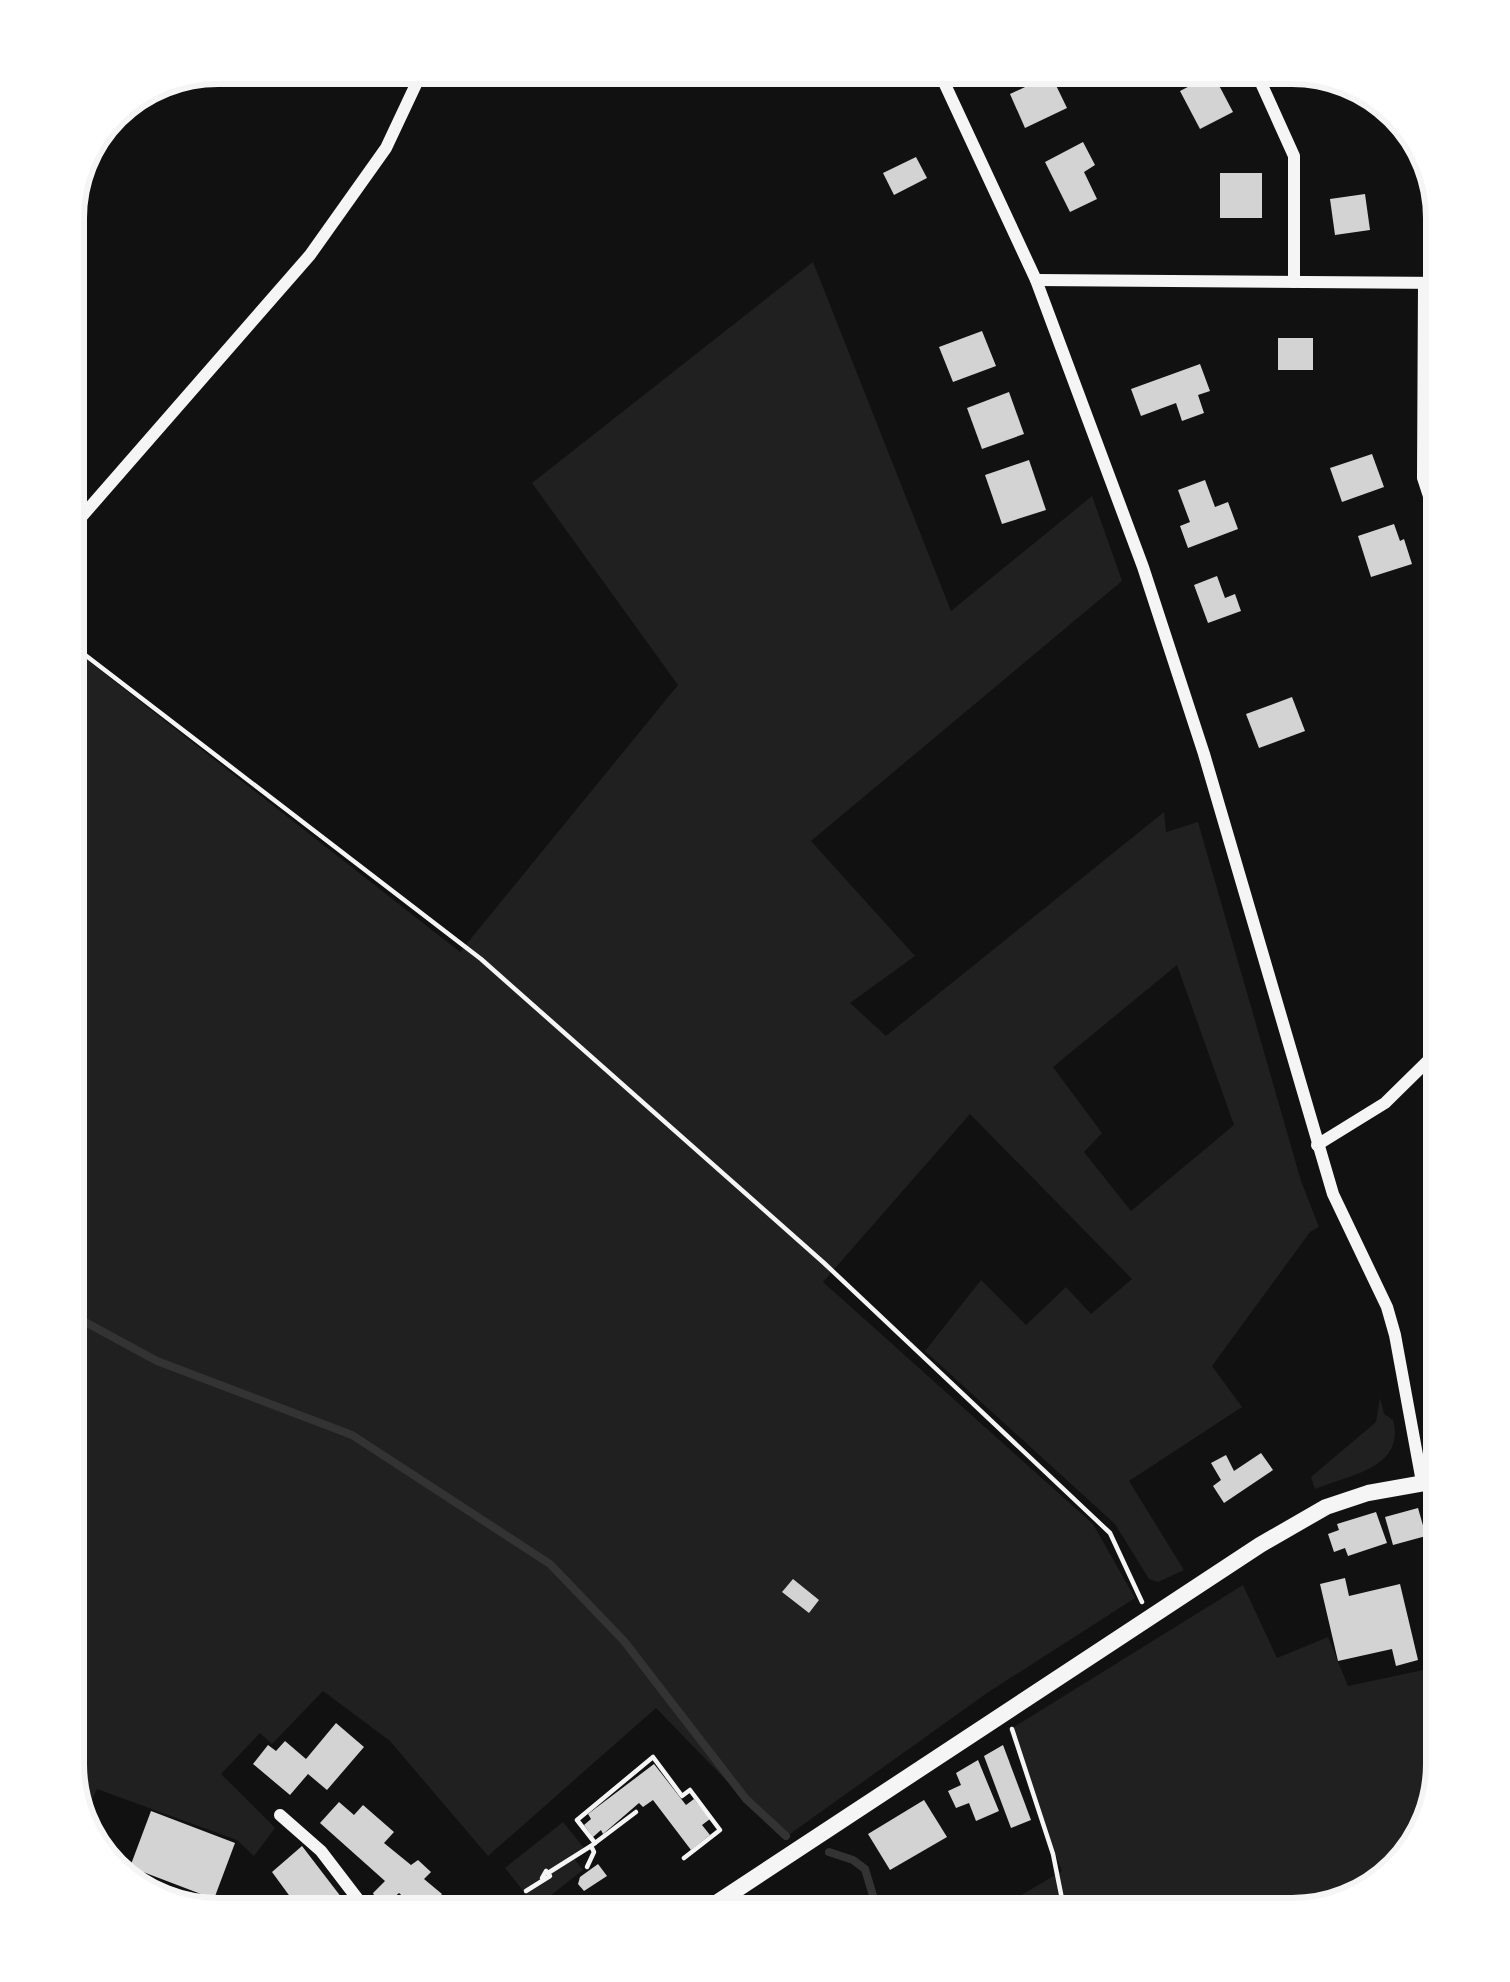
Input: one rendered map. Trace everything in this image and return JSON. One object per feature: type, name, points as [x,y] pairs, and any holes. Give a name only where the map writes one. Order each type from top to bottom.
[{"type":"street","points":[[84,514],[310,255],[386,148],[415,84]]},
{"type":"street","points":[[945,84],[1036,280],[1136,548],[1204,754],[1333,1194],[1391,1321],[1423,1482]]},
{"type":"street","points":[[1261,84],[1294,156],[1294,282]]},
{"type":"street","points":[[1036,280],[1424,284],[1426,487]]},
{"type":"street","points":[[1317,1145],[1376,1111],[1426,1062]]},
{"type":"street","points":[[724,1898],[1326,1507],[1426,1482]]},
{"type":"street","points":[[280,1815],[320,1851],[357,1898]]},
{"type":"path","points":[[84,654],[481,959],[824,1263],[1110,1533],[1149,1618]]},
{"type":"path","points":[[1007,1714],[1053,1854],[1062,1898]]},
{"type":"path","points":[[587,1868],[593,1844],[578,1820],[653,1757],[682,1796],[690,1790],[720,1830],[684,1858]]},
{"type":"path","points":[[526,1891],[636,1812]]},
{"type":"shaded area","points":[[813,262],[951,611],[1092,496],[1122,581],[811,841],[915,956],[850,1003],[886,1036],[1164,812],[1166,832],[1198,822],[1301,1181],[1319,1227],[1310,1232],[1212,1366],[1242,1407],[1129,1481],[1184,1570],[1158,1582],[1149,1579],[1115,1524],[925,1351],[981,1280],[1026,1325],[1066,1287],[1091,1314],[1132,1279],[970,1114],[823,1282],[1093,1524],[1135,1598],[987,1693],[783,1839],[656,1708],[488,1856],[390,1741],[323,1691],[272,1744],[260,1733],[221,1774],[275,1828],[254,1856],[237,1840],[97,1789],[90,1804],[84,1764],[84,657],[460,952],[678,685],[532,483]],"holes":[[[1177,965],[1234,1125],[1131,1211],[1084,1152],[1102,1133],[1053,1067]]]},
{"type":"shaded area","points":[[1380,1398],[1384,1414],[1393,1420],[1391,1449],[1372,1467],[1315,1489],[1311,1477],[1376,1422]]},
{"type":"shaded area","points":[[1243,1585],[1277,1658],[1328,1637],[1348,1686],[1423,1670],[1426,1690],[1423,1790],[1403,1838],[1380,1865],[1351,1884],[1292,1898],[1016,1898],[1062,1871],[1009,1730]]},
{"type":"shaded area","points":[[563,1822],[584,1848],[573,1857],[583,1870],[547,1898],[529,1898],[505,1868]]},
{"type":"building","points":[[1032,84],[1055,84],[1067,108],[1025,128],[1010,94]]},
{"type":"building","points":[[1194,84],[1218,84],[1233,112],[1200,129],[1180,91]]},
{"type":"building","points":[[1083,142],[1095,165],[1084,172],[1097,199],[1070,212],[1045,162]]},
{"type":"building","points":[[916,157],[927,178],[894,195],[883,173]]},
{"type":"building","points":[[1220,173],[1262,173],[1262,218],[1220,218]]},
{"type":"building","points":[[1365,194],[1370,230],[1335,235],[1330,199]]},
{"type":"building","points":[[982,331],[996,366],[953,382],[939,347]]},
{"type":"building","points":[[1278,338],[1313,338],[1313,370],[1278,370]]},
{"type":"building","points":[[1200,364],[1210,391],[1198,395],[1204,413],[1182,421],[1176,403],[1141,416],[1131,389]]},
{"type":"building","points":[[1009,392],[1024,434],[982,449],[967,408]]},
{"type":"building","points":[[1372,454],[1384,487],[1342,502],[1330,468]]},
{"type":"building","points":[[1029,460],[1046,510],[1002,524],[985,475]]},
{"type":"building","points":[[1205,480],[1215,507],[1228,502],[1238,529],[1188,548],[1180,526],[1190,522],[1178,490]]},
{"type":"building","points":[[1394,524],[1412,564],[1371,577],[1358,536]]},
{"type":"building","points":[[1217,576],[1225,598],[1235,594],[1241,611],[1208,623],[1194,585]]},
{"type":"building","points":[[1292,697],[1305,731],[1259,748],[1246,714]]},
{"type":"building","points":[[1261,1453],[1273,1470],[1224,1503],[1213,1486],[1221,1480],[1211,1463],[1226,1455],[1234,1471]]},
{"type":"building","points":[[1418,1508],[1426,1536],[1393,1545],[1385,1517]]},
{"type":"building","points":[[1376,1512],[1387,1543],[1348,1556],[1345,1548],[1334,1552],[1328,1534],[1339,1530],[1337,1524]]},
{"type":"building","points":[[1345,1578],[1349,1596],[1400,1584],[1418,1660],[1396,1666],[1392,1649],[1338,1661],[1320,1584]]},
{"type":"building","points":[[793,1579],[819,1600],[809,1613],[782,1592]]},
{"type":"building","points":[[336,1723],[364,1747],[327,1790],[308,1774],[290,1795],[253,1764],[268,1745],[276,1751],[285,1741],[306,1759]]},
{"type":"building","points":[[1003,1745],[1031,1820],[1011,1828],[984,1756]]},
{"type":"building","points":[[978,1760],[999,1811],[976,1821],[969,1803],[956,1808],[948,1791],[961,1785],[956,1773]]},
{"type":"building","points":[[654,1764],[686,1805],[694,1799],[710,1819],[702,1825],[710,1835],[691,1850],[653,1800],[643,1807],[639,1803],[593,1837],[584,1825],[591,1819],[588,1814]]},
{"type":"building","points":[[924,1800],[947,1837],[890,1870],[868,1834]]},
{"type":"building","points":[[339,1802],[354,1815],[363,1805],[394,1832],[384,1843],[411,1865],[418,1860],[431,1872],[424,1879],[442,1894],[439,1898],[404,1898],[399,1893],[393,1898],[375,1898],[373,1893],[385,1881],[320,1823]]},
{"type":"building","points":[[151,1811],[235,1843],[214,1898],[131,1865]]},
{"type":"building","points":[[302,1846],[342,1898],[291,1898],[272,1872]]},
{"type":"building","points":[[598,1864],[607,1876],[584,1891],[578,1884],[580,1877]]},
{"type":"waterway","points":[[84,1321],[157,1361],[352,1435],[550,1564],[624,1641],[746,1799],[786,1836]]},
{"type":"waterway","points":[[829,1852],[865,1869],[874,1898]]}]
